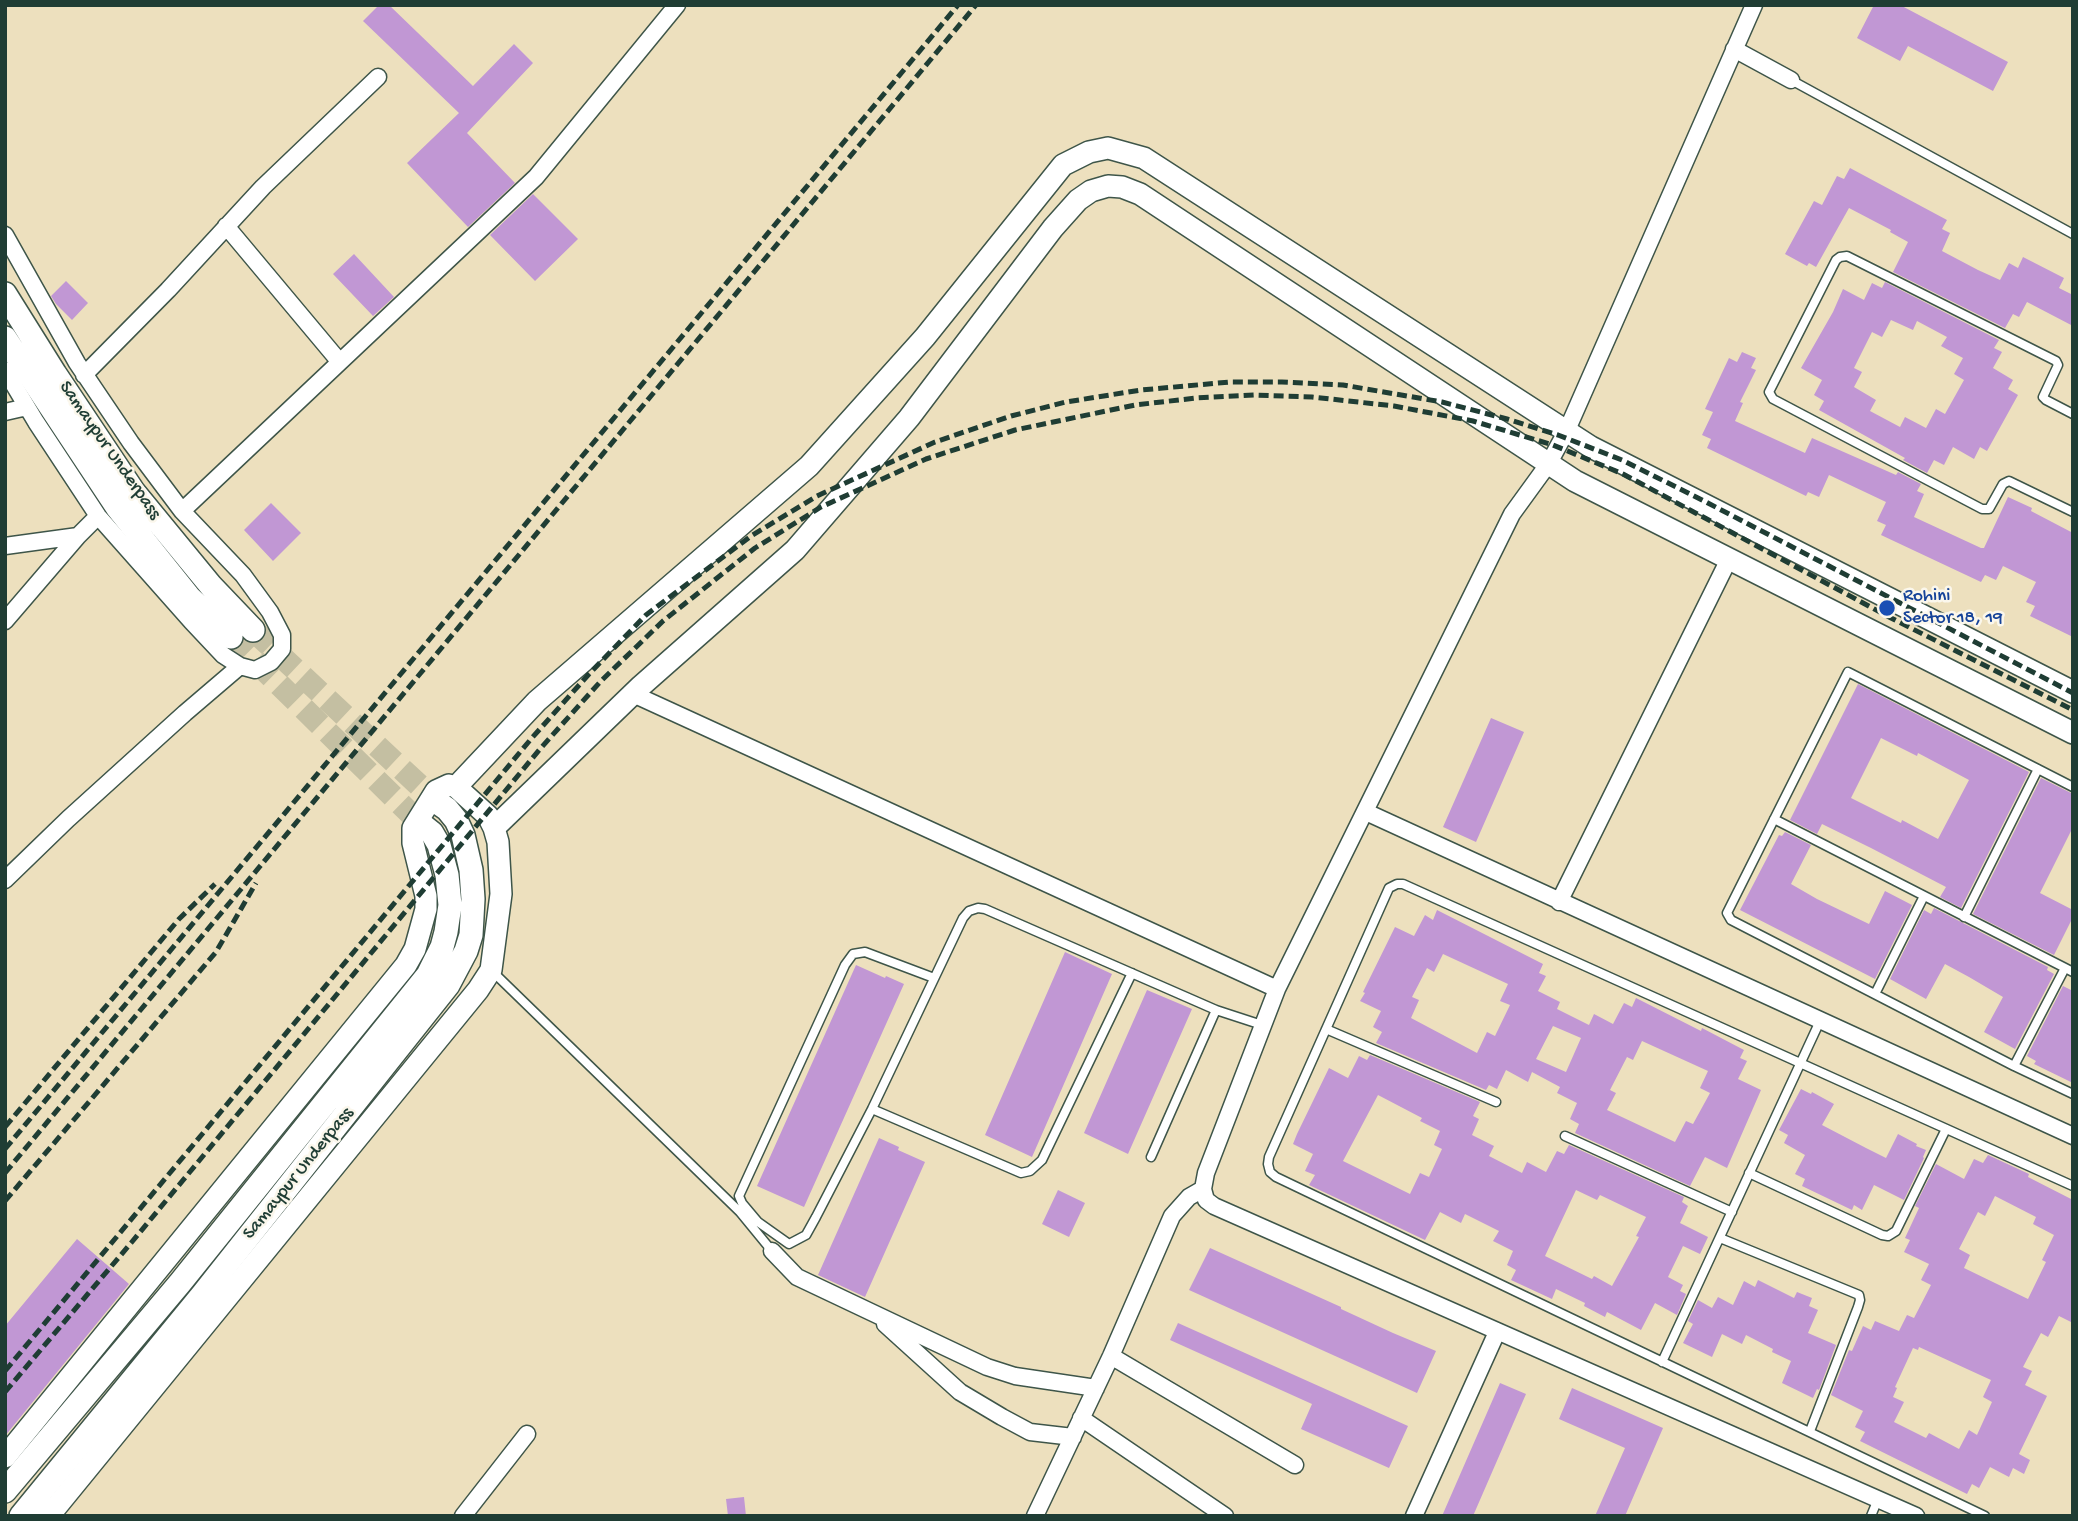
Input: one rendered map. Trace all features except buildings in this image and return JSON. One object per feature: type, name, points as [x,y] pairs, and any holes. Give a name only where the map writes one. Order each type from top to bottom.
[{"type":"main road","name":"Samaypur Underpass","points":[[5,295],[133,491],[211,586],[242,634],[188,597],[117,507],[5,338]]},
{"type":"main road","name":"Samaypur Underpass","points":[[21,1516],[212,1283],[448,985],[466,951],[471,935],[473,898],[471,870],[463,835],[456,820],[437,802]]},
{"type":"main road","name":"Samaypur Underpass","points":[[5,1490],[180,1283],[428,975],[444,939],[450,905],[447,875],[439,845],[432,833],[422,825]]},
{"type":"street","points":[[182,511],[536,177],[677,5]]},
{"type":"street","points":[[1754,5],[1567,430],[1549,463],[1512,514],[1277,989],[1206,1173],[1203,1189],[1206,1200],[1214,1206],[1916,1516]]},
{"type":"street","points":[[1734,49],[1791,80]]},
{"type":"street","points":[[84,375],[168,290],[263,187],[378,77]]},
{"type":"street","points":[[1108,148],[1108,186]]},
{"type":"street","points":[[456,787],[537,701],[809,466],[925,337],[1063,166],[1089,152],[1108,148],[1144,158],[1591,447],[2073,692]]},
{"type":"street","points":[[495,828],[633,694],[795,550],[909,418],[1053,228],[1079,200],[1091,191],[1108,186],[1122,187],[1140,194],[1575,481],[2073,733]]},
{"type":"street","points":[[226,226],[339,361]]},
{"type":"street","points":[[5,235],[84,375],[131,443],[182,511],[243,575],[270,612],[282,635],[282,649],[271,662],[255,670],[240,666],[223,655],[191,621],[98,516],[5,370]]},
{"type":"street","points":[[5,412],[27,407]]},
{"type":"street","points":[[5,621],[13,604],[98,516]]},
{"type":"street","points":[[5,546],[78,536]]},
{"type":"street","points":[[1559,902],[1729,559]]},
{"type":"street","points":[[5,880],[68,819],[240,666]]},
{"type":"street","points":[[633,694],[1277,989]]},
{"type":"street","points":[[5,1457],[406,965],[415,949],[426,909],[426,896],[413,843],[413,828],[436,790],[449,785],[456,787],[488,816],[495,828],[498,842],[501,894],[491,970],[478,990],[56,1507],[44,1516]]},
{"type":"street","points":[[1366,812],[2073,1136]]},
{"type":"street","points":[[1035,1516],[1111,1356],[1172,1216],[1189,1197],[1203,1189]]},
{"type":"street","points":[[772,1251],[797,1277],[987,1367],[1015,1376],[1096,1388]]},
{"type":"street","points":[[869,1310],[960,1392],[1030,1432],[1073,1437]]},
{"type":"street","points":[[1414,1516],[1497,1332]]},
{"type":"street","points":[[1111,1356],[1295,1465]]},
{"type":"street","points":[[1081,1418],[1225,1516]]},
{"type":"street","points":[[463,1516],[527,1434]]},
{"type":"lane","points":[[1791,80],[2073,234]]},
{"type":"lane","points":[[2073,414],[2043,397],[2058,365],[2056,361],[1847,256],[1836,260],[1769,392],[1773,399],[1982,509],[1989,509],[2003,484],[2009,481],[2073,512]]},
{"type":"lane","points":[[2073,787],[1848,672],[1728,908],[1728,917],[1731,920],[2073,1094]]},
{"type":"lane","points":[[1964,917],[2038,769]]},
{"type":"lane","points":[[1774,819],[2069,970],[2014,1066]]},
{"type":"lane","points":[[1984,1516],[1276,1177],[1270,1172],[1269,1157],[1389,888],[1396,884],[1428,895],[2073,1186]]},
{"type":"lane","points":[[1875,994],[1924,896]]},
{"type":"lane","points":[[934,978],[865,952],[853,954],[848,959],[739,1196],[758,1222],[789,1244],[806,1235],[872,1109],[963,918],[969,911],[978,908],[1216,1010],[1262,1024]]},
{"type":"lane","points":[[491,970],[740,1212],[772,1251]]},
{"type":"lane","points":[[872,1109],[1021,1173],[1030,1171],[1042,1160],[1132,973]]},
{"type":"lane","points":[[1151,1157],[1216,1010]]},
{"type":"lane","points":[[1662,1363],[1820,1021]]},
{"type":"lane","points":[[1326,1029],[1496,1102]]},
{"type":"lane","points":[[1749,1173],[1888,1236],[1896,1231],[1946,1129]]},
{"type":"lane","points":[[1565,1136],[1732,1212]]},
{"type":"lane","points":[[1720,1238],[1858,1295],[1858,1307],[1810,1431]]},
{"type":"lane","points":[[1871,1516],[1878,1499]]},
{"type":"tunnel","points":[[253,630],[437,802]]},
{"type":"tunnel","points":[[231,637],[422,825]]},
{"type":"railway","points":[[5,1149],[958,5]]},
{"type":"railway","points":[[5,1173],[976,5]]},
{"type":"railway","points":[[5,1371],[531,739],[646,615],[751,536],[817,496],[935,442],[1011,416],[1066,402],[1141,390],[1230,382],[1343,385],[1442,402],[1558,435],[1622,460],[2073,693]]},
{"type":"railway","points":[[5,1392],[540,749],[600,682],[663,621],[755,548],[821,507],[926,459],[1015,430],[1135,405],[1196,398],[1254,395],[1312,397],[1394,406],[1473,421],[1553,445],[1623,474],[1891,618],[2073,710]]},
{"type":"railway","points":[[5,1201],[216,952],[256,883]]},
{"type":"railway","points":[[5,1127],[179,919],[215,884]]},
{"type":"place","name":"Rohini Sector 18, 19","points":[[1887,608]]}]
